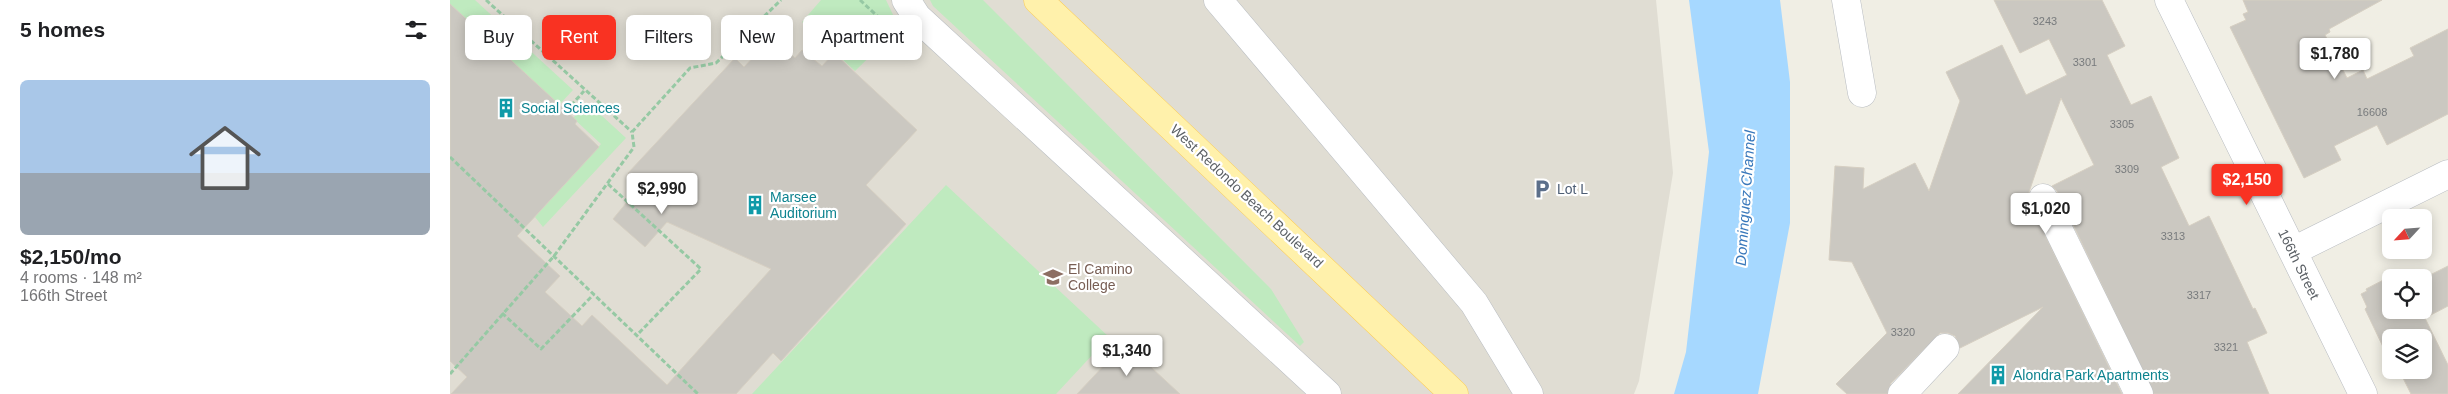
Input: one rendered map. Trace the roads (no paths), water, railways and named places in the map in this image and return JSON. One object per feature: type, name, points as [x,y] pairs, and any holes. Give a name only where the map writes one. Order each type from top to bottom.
[{"type":"main road","name":"West Redondo Beach Boulevard","points":[[1038,0],[1454,394]]},
{"type":"street","points":[[906,0],[917,17],[1327,394]]},
{"type":"street","points":[[1218,0],[1474,303],[1529,394]]},
{"type":"street","points":[[1846,0],[1862,92]]},
{"type":"street","name":"166th Street","points":[[2169,0],[2363,394]]},
{"type":"street","points":[[2293,250],[2448,174]]},
{"type":"street","points":[[2043,198],[2139,394]]},
{"type":"street","points":[[1902,394],[1944,348]]},
{"type":"water","name":"Dominguez Channel","points":[[1689,0],[1780,0],[1790,82],[1790,223],[1758,394],[1674,394],[1686,352],[1709,152]]},
{"type":"place","name":"Social Sciences","points":[[506,108]]},
{"type":"place","name":"Lot L","points":[[1542,189]]},
{"type":"place","name":"Marsee Auditorium","points":[[755,205]]},
{"type":"place","name":"El Camino College","points":[[1053,277]]},
{"type":"place","name":"Alondra Park Apartments","points":[[1998,375]]}]
